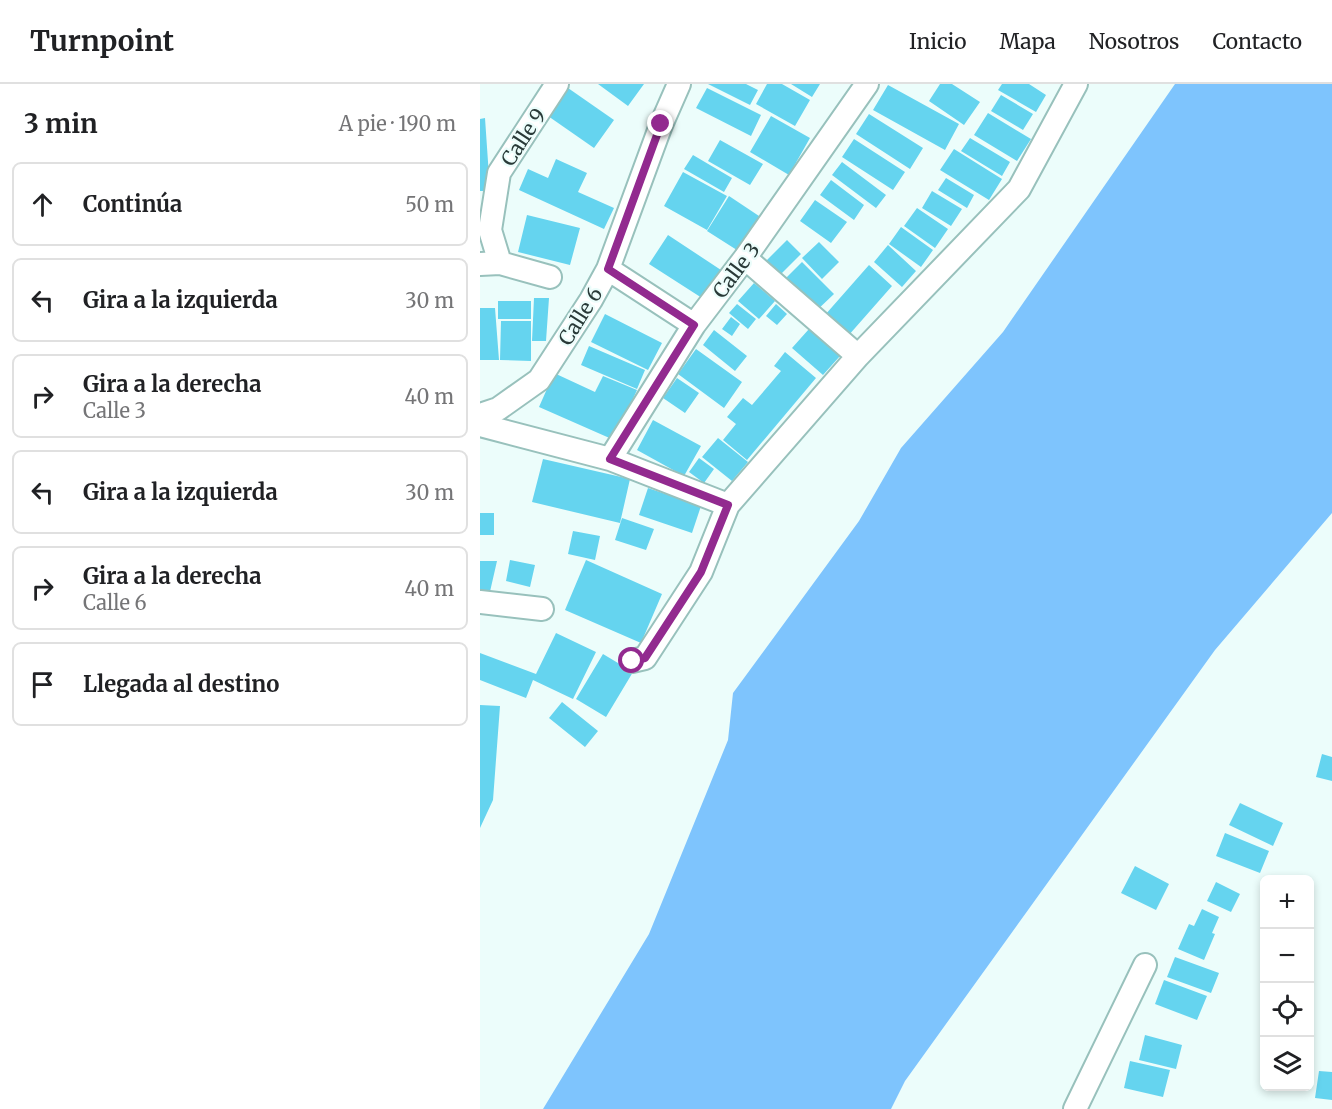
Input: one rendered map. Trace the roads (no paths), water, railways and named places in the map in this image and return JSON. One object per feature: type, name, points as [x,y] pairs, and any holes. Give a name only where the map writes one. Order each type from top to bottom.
[{"type":"street","name":"Calle 9","points":[[490,264],[490,230],[499,173],[557,84]]},
{"type":"street","name":"Calle 6","points":[[480,415],[498,409],[539,380],[608,269],[661,124],[679,84]]},
{"type":"street","name":"Calle 3","points":[[610,459],[694,325],[745,258],[867,84]]},
{"type":"street","points":[[632,661],[645,658],[701,572],[728,505],[858,356],[1018,189],[1076,84]]},
{"type":"street","points":[[745,258],[858,356]]},
{"type":"street","points":[[490,264],[550,277]]},
{"type":"street","points":[[608,269],[694,325]]},
{"type":"street","points":[[480,424],[610,459],[728,505]]},
{"type":"street","points":[[480,602],[542,609]]},
{"type":"street","points":[[1075,1109],[1145,965]]},
{"type":"water","points":[[1175,84],[1332,84],[1332,513],[1215,650],[905,1081],[891,1109],[543,1109],[649,934],[728,740],[733,693],[859,521],[901,448],[1003,332]]}]
